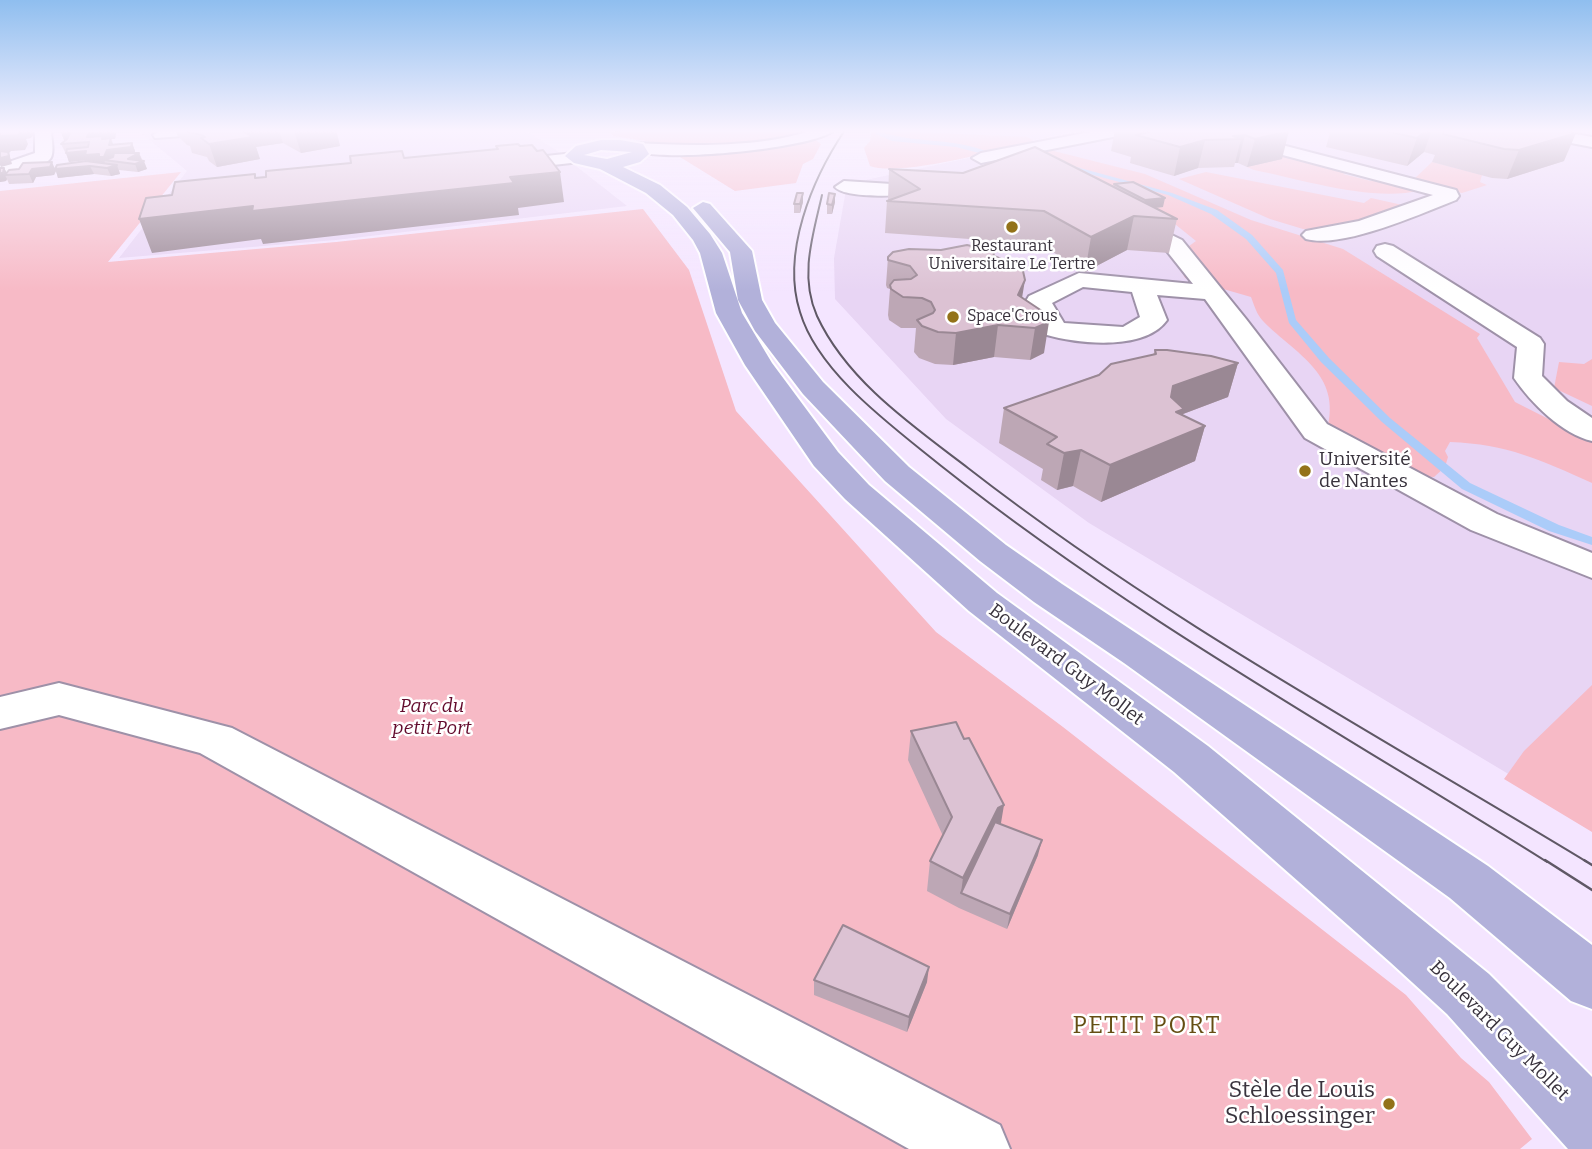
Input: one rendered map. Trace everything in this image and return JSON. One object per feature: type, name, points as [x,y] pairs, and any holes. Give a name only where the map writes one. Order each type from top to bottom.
[{"type":"main road","name":"Boulevard Guy Mollet","points":[[646,184],[680,211],[696,229],[711,253],[729,313],[759,365],[812,440],[857,492],[983,602],[1191,759],[1468,994],[1592,1126]]},
{"type":"main road","points":[[669,184],[703,208],[741,251],[750,300],[764,326],[813,388],[897,474],[973,537],[1048,593],[1139,653],[1469,883],[1592,981]]},
{"type":"street","points":[[1313,235],[1332,234],[1408,213],[1449,196],[1410,184]]},
{"type":"street","points":[[844,187],[943,191]]},
{"type":"street","points":[[1113,212],[1174,245],[1316,431],[1484,523],[1592,567]]},
{"type":"street","points":[[1385,251],[1531,344],[1528,378],[1556,407],[1592,432]]},
{"type":"street","points":[[1142,286],[1213,293]]},
{"type":"street","points":[[0,713],[59,699],[215,740],[976,1149]]},
{"type":"shaded area","points":[[177,184],[598,184],[627,206],[336,240],[119,258]]},
{"type":"shaded area","name":"Université de Nantes","points":[[847,184],[1592,184],[1592,824],[1089,523],[946,419],[835,299],[834,258]]},
{"type":"green space","name":"Parc du petit Port","points":[[70,184],[172,184],[108,262],[336,242],[643,209],[689,270],[736,411],[936,632],[1063,727],[1406,995],[1461,1058],[1489,1082],[1532,1139],[1520,1149],[0,1149],[0,191]]},
{"type":"green space","points":[[723,184],[791,184],[735,191]]},
{"type":"green space","points":[[1093,184],[1167,184],[1251,220],[1343,249],[1480,334],[1477,338],[1515,402],[1592,441],[1592,483],[1540,460],[1507,450],[1450,442],[1445,451],[1448,457],[1445,467],[1434,477],[1409,476],[1327,430],[1330,410],[1328,394],[1313,367],[1261,319],[1251,297],[1185,278],[1174,257],[1196,241],[1160,212]]},
{"type":"green space","points":[[1190,184],[1265,184],[1364,203],[1371,198],[1407,206],[1339,228],[1303,229],[1270,219]]},
{"type":"green space","points":[[1315,184],[1397,184],[1420,190],[1382,194]]},
{"type":"green space","points":[[1423,184],[1487,185],[1462,193]]},
{"type":"green space","points":[[1592,359],[1592,406],[1554,388],[1559,362],[1584,364]]},
{"type":"green space","points":[[1592,685],[1592,832],[1504,779],[1524,751]]},
{"type":"building","points":[[175,184],[508,184],[252,211],[253,206],[139,219],[146,198],[172,195]]},
{"type":"building","points":[[912,184],[1107,184],[1177,219],[1134,216],[1091,237],[1044,211],[887,201],[920,189]]},
{"type":"building","points":[[1114,184],[1136,184],[1165,198],[1145,200]]},
{"type":"building","points":[[797,193],[803,193],[800,204],[794,204]]},
{"type":"building","points":[[829,193],[835,194],[832,205],[827,204]]},
{"type":"building","points":[[967,245],[993,251],[994,256],[1016,265],[1023,271],[1025,280],[1018,295],[1042,311],[1049,322],[1035,328],[998,325],[956,333],[938,332],[922,326],[917,320],[935,310],[931,302],[922,298],[903,297],[891,289],[890,285],[894,280],[911,279],[917,275],[910,266],[888,260],[888,257],[893,252],[909,249],[941,250]]},
{"type":"building","points":[[1155,350],[1211,356],[1238,363],[1173,386],[1171,397],[1184,409],[1176,412],[1205,426],[1110,465],[1081,450],[1064,453],[1047,444],[1057,437],[1004,408],[1099,375],[1111,364],[1156,354]]},
{"type":"building","points":[[956,722],[964,739],[969,738],[1004,805],[998,808],[963,878],[930,861],[952,817],[911,731]]},
{"type":"building","points":[[995,822],[1042,840],[1010,914],[961,893]]},
{"type":"building","points":[[843,925],[929,967],[909,1017],[814,980]]},
{"type":"waterway","points":[[1131,184],[1170,194],[1214,212],[1249,237],[1280,272],[1292,321],[1325,360],[1386,420],[1466,486],[1554,528],[1592,541]]},
{"type":"tram line","points":[[816,184],[797,241],[794,266],[800,312],[809,334],[823,356],[879,416],[1012,520],[1086,573],[1238,672],[1547,862]]},
{"type":"tram line","points":[[822,195],[809,256],[812,301],[830,339],[863,382],[883,401],[925,436],[1042,523],[1194,626],[1587,862]]},
{"type":"tram line","points":[[1545,860],[1592,890]]},
{"type":"tram line","points":[[1584,860],[1592,865]]},
{"type":"place","name":"Restaurant Universitaire Le Tertre","points":[[1012,227]]},
{"type":"place","name":"Space'Crous","points":[[953,317]]},
{"type":"place","name":"Université de Nantes","points":[[1305,471]]},
{"type":"place","name":"Stèle de Louis Schloessinger","points":[[1389,1104]]},
{"type":"district","name":"PETIT PORT","points":[[1147,1026]]}]
